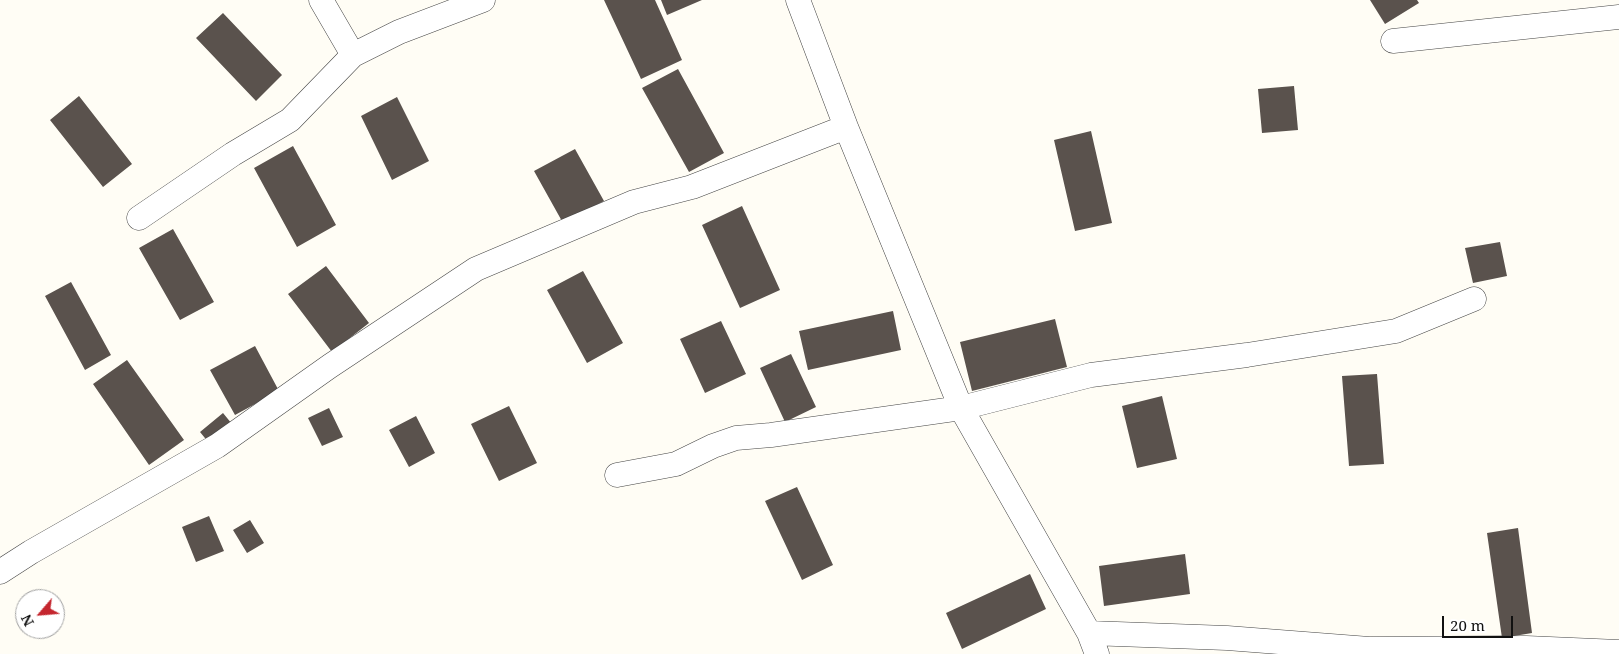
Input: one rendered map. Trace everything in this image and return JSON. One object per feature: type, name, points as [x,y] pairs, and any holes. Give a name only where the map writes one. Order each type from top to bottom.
[{"type":"street","points":[[321,0],[353,55]]},
{"type":"street","points":[[139,218],[233,154],[290,120],[353,55],[399,32],[483,0]]},
{"type":"street","points":[[798,0],[846,127],[961,408],[1093,644],[1227,638],[1369,649],[1526,648],[1619,652]]},
{"type":"street","points":[[1393,40],[1619,16]]},
{"type":"street","points":[[0,572],[31,552],[217,446],[338,361],[476,269],[634,202],[692,187],[846,127]]},
{"type":"street","points":[[617,475],[676,464],[713,446],[736,438],[771,436],[961,408],[1091,375],[1247,355],[1396,331],[1474,298]]},
{"type":"building","points":[[604,0],[655,0],[682,60],[641,79]]},
{"type":"building","points":[[661,0],[702,0],[667,15]]},
{"type":"building","points":[[1370,0],[1417,0],[1419,3],[1385,24]]},
{"type":"building","points":[[223,13],[282,75],[256,101],[196,38]]},
{"type":"building","points":[[678,69],[724,153],[689,172],[642,88]]},
{"type":"building","points":[[1294,86],[1298,130],[1262,133],[1258,89]]},
{"type":"building","points":[[79,96],[132,164],[103,187],[50,120]]},
{"type":"building","points":[[397,97],[429,161],[392,180],[361,116]]},
{"type":"building","points":[[1091,131],[1112,223],[1075,231],[1054,140]]},
{"type":"building","points":[[293,146],[336,225],[297,247],[254,168]]},
{"type":"building","points":[[575,149],[604,201],[563,223],[534,171]]},
{"type":"building","points":[[742,206],[780,290],[740,308],[702,225]]},
{"type":"building","points":[[173,229],[214,302],[180,320],[139,248]]},
{"type":"building","points":[[1500,242],[1507,276],[1473,283],[1465,248]]},
{"type":"building","points":[[326,266],[369,323],[332,352],[288,294]]},
{"type":"building","points":[[583,271],[623,343],[587,363],[547,290]]},
{"type":"building","points":[[71,282],[111,355],[85,370],[45,296]]},
{"type":"building","points":[[893,311],[901,350],[808,370],[799,331]]},
{"type":"building","points":[[1055,319],[1067,367],[972,391],[960,342]]},
{"type":"building","points":[[721,321],[746,374],[705,393],[680,339]]},
{"type":"building","points":[[255,346],[279,391],[235,415],[210,370]]},
{"type":"building","points":[[791,354],[816,407],[785,422],[760,368]]},
{"type":"building","points":[[127,360],[184,440],[149,465],[93,384]]},
{"type":"building","points":[[1377,374],[1384,464],[1349,466],[1342,376]]},
{"type":"building","points":[[1162,396],[1177,459],[1137,468],[1122,406]]},
{"type":"building","points":[[509,406],[537,463],[499,481],[471,424]]},
{"type":"building","points":[[329,408],[343,437],[322,446],[308,418]]},
{"type":"building","points":[[223,413],[232,424],[209,443],[200,432]]},
{"type":"building","points":[[416,416],[435,453],[409,467],[389,430]]},
{"type":"building","points":[[797,487],[833,565],[802,580],[765,501]]},
{"type":"building","points":[[209,516],[224,551],[196,562],[182,527]]},
{"type":"building","points":[[250,520],[264,543],[247,553],[233,530]]},
{"type":"building","points":[[1518,528],[1532,633],[1502,638],[1487,533]]},
{"type":"building","points":[[1185,554],[1190,594],[1104,606],[1099,566]]},
{"type":"building","points":[[1030,574],[1046,609],[962,649],[946,613]]}]
